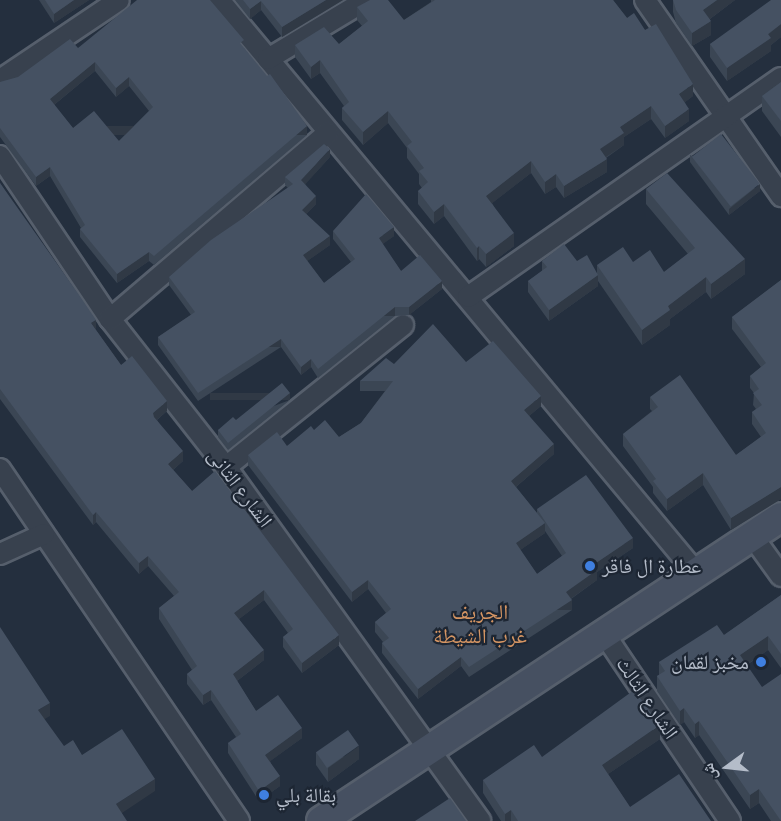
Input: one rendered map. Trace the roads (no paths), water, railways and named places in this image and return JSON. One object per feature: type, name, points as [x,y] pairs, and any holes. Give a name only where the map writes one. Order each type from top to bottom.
[{"type":"street","points":[[0,80],[120,0]]},
{"type":"street","points":[[219,0],[698,574]]},
{"type":"street","points":[[267,59],[366,0]]},
{"type":"street","points":[[645,0],[781,196]]},
{"type":"street","points":[[468,297],[781,78]]},
{"type":"street","points":[[110,319],[328,133]]},
{"type":"street","name":"الشارع الثانى","points":[[0,156],[110,319],[226,467],[432,750],[480,821]]},
{"type":"street","points":[[226,467],[404,325]]},
{"type":"street","points":[[0,468],[239,821]]},
{"type":"street","points":[[321,821],[432,750],[781,517]]},
{"type":"street","points":[[0,554],[44,534]]},
{"type":"street","points":[[753,537],[781,576]]},
{"type":"street","name":"الشارع الثالث","points":[[604,635],[730,821]]},
{"type":"place","name":"عطارة ال فاقر","points":[[590,566]]},
{"type":"place","name":"مخبز لقمان","points":[[761,662]]},
{"type":"place","name":"بقالة بلي","points":[[264,795]]},
{"type":"district","name":"الجريف غرب الشيطة","points":[[480,624]]}]
